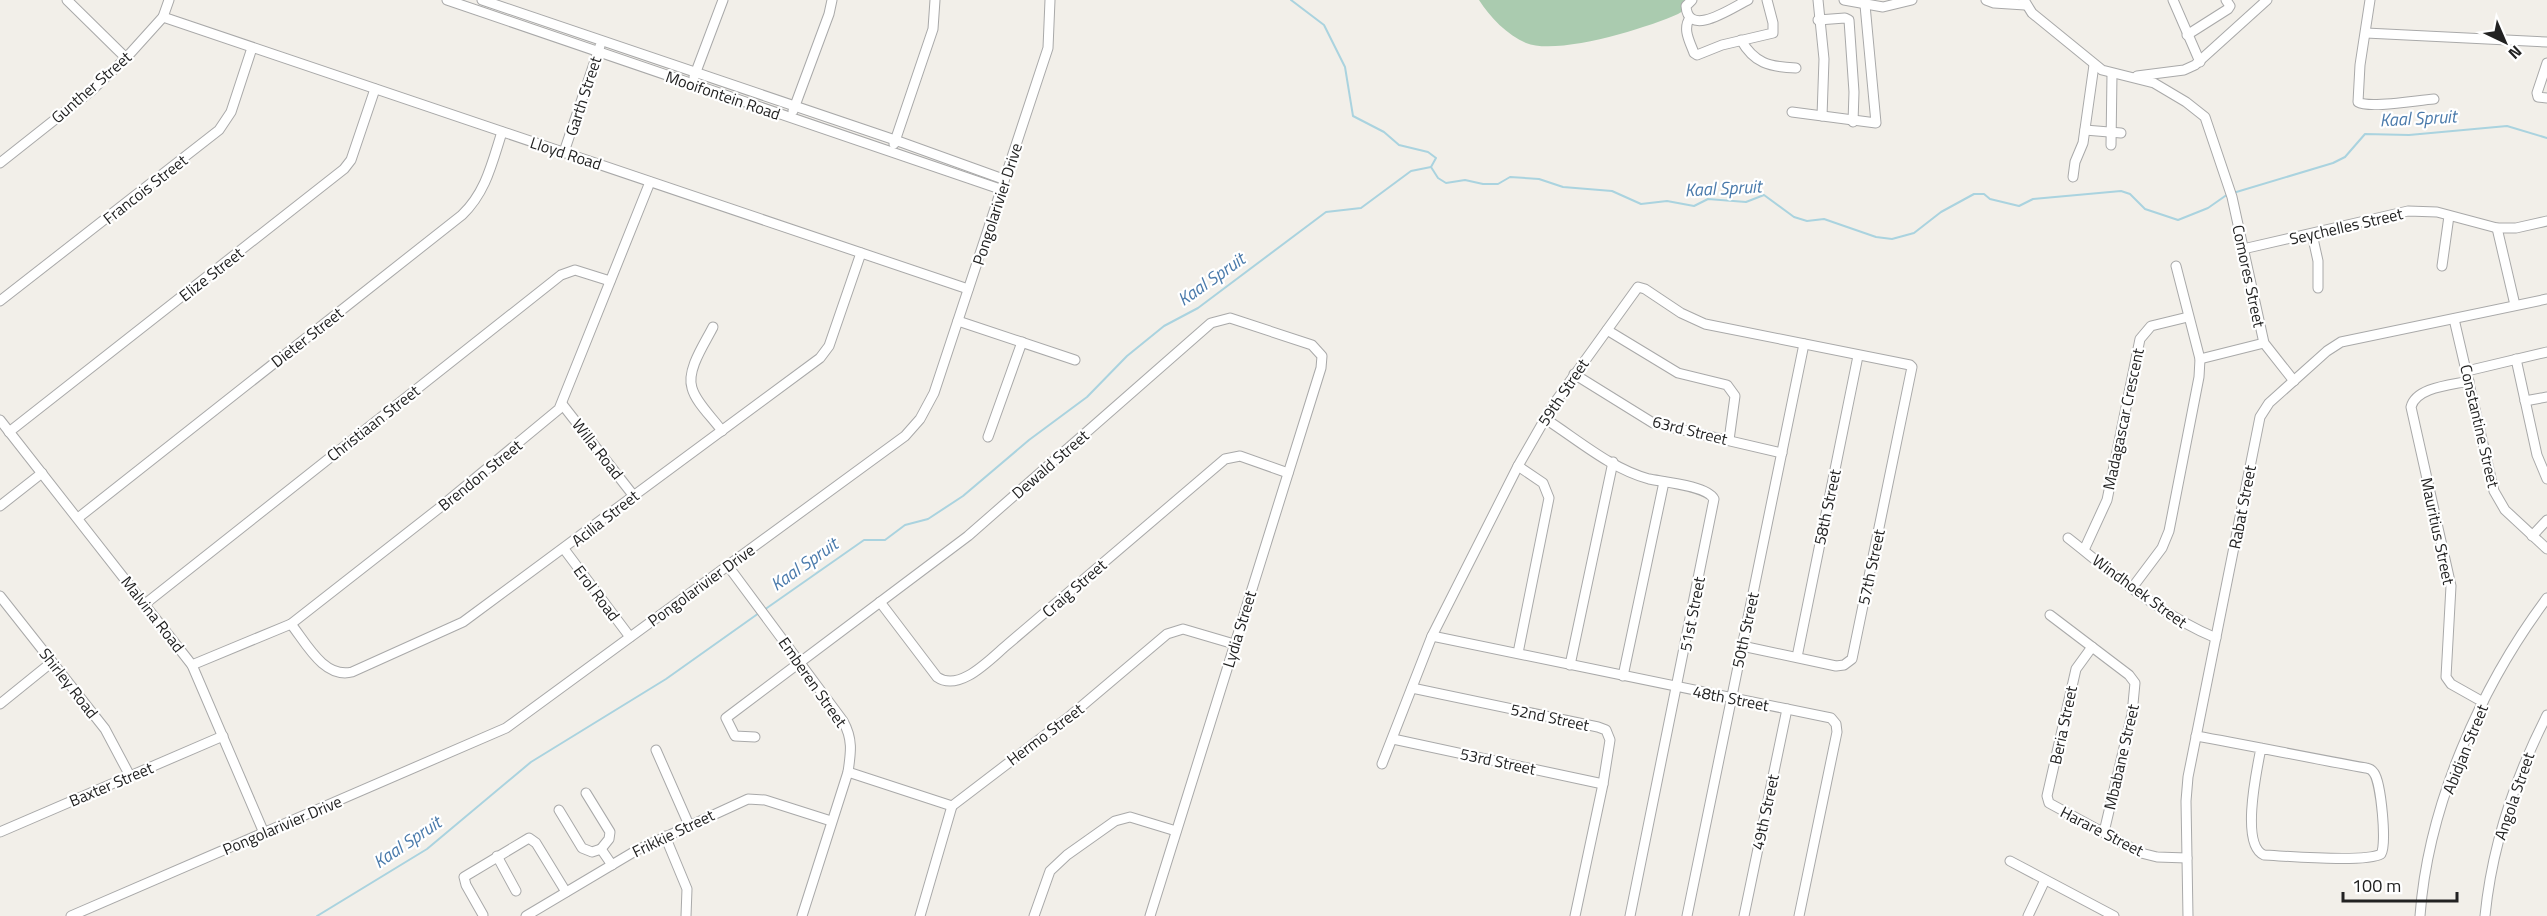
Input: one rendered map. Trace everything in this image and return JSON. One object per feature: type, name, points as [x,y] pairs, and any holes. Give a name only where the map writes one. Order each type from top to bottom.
[{"type":"street","points":[[67,0],[126,58]]},
{"type":"street","name":"Gunther Street","points":[[0,163],[91,91],[126,58],[164,17],[169,0]]},
{"type":"street","name":"Mooifontein Road","points":[[447,0],[791,118],[1001,184]]},
{"type":"street","name":"Mooifontein Road","points":[[482,0],[895,140],[1001,184]]},
{"type":"street","points":[[692,83],[723,0]]},
{"type":"street","points":[[791,118],[832,0]]},
{"type":"street","points":[[892,151],[933,29],[935,0]]},
{"type":"street","name":"Pongolarivier Drive","points":[[70,916],[499,732],[915,427],[930,402],[1047,48],[1050,0]]},
{"type":"street","points":[[1692,0],[1686,8],[1690,18],[1697,21],[1712,18],[1748,0]]},
{"type":"street","points":[[1690,18],[1686,25],[1696,55],[1774,32],[1767,0]]},
{"type":"street","points":[[1818,0],[1818,20],[1824,58],[1822,116]]},
{"type":"street","points":[[1844,0],[1888,7],[1912,0]]},
{"type":"street","points":[[1986,0],[1994,3],[2025,2],[2037,18],[2094,65],[2112,74],[2134,76],[2184,70],[2200,62],[2267,0]]},
{"type":"street","points":[[2173,0],[2200,62]]},
{"type":"street","points":[[2187,35],[2229,8],[2226,0]]},
{"type":"street","points":[[2370,0],[2360,65],[2359,103],[2376,104],[2434,99]]},
{"type":"street","points":[[1792,112],[1852,122],[1876,123],[1865,4]]},
{"type":"street","name":"Lloyd Road","points":[[164,17],[968,289]]},
{"type":"street","points":[[1818,20],[1846,18],[1849,20],[1854,83],[1852,122]]},
{"type":"street","points":[[2366,33],[2547,42]]},
{"type":"street","name":"Garth Street","points":[[564,152],[601,40]]},
{"type":"street","points":[[1741,40],[1749,54],[1763,64],[1796,68]]},
{"type":"street","name":"Francois Street","points":[[0,301],[219,130],[231,112],[252,48]]},
{"type":"street","points":[[2547,63],[2536,93],[2538,97],[2547,98]]},
{"type":"street","points":[[2073,177],[2085,130],[2094,65]]},
{"type":"street","points":[[2111,145],[2117,132],[2112,74]]},
{"type":"street","name":"Comores Street","points":[[2134,76],[2167,90],[2205,117],[2232,197],[2264,343],[2294,381]]},
{"type":"street","name":"Elize Street","points":[[9,432],[344,169],[351,160],[375,89]]},
{"type":"street","points":[[2085,130],[2117,132]]},
{"type":"street","name":"Dieter Street","points":[[78,518],[462,215],[474,204],[483,189],[502,132]]},
{"type":"street","name":"Brendon Street","points":[[192,665],[291,624],[553,415],[562,404],[650,182]]},
{"type":"street","name":"Seychelles Street","points":[[2244,249],[2408,211],[2427,210],[2497,228],[2547,221]]},
{"type":"street","points":[[2442,266],[2449,216]]},
{"type":"street","points":[[2497,228],[2515,305]]},
{"type":"street","points":[[2312,234],[2319,270],[2318,288]]},
{"type":"street","name":"Acilia Street","points":[[291,624],[326,668],[339,674],[352,672],[457,626],[812,365],[825,352],[861,253]]},
{"type":"street","points":[[2132,588],[2162,548],[2169,531],[2198,386],[2200,359],[2176,266]]},
{"type":"street","name":"Christiaan Street","points":[[145,604],[561,275],[574,270],[610,281]]},
{"type":"street","name":"59th Street","points":[[1382,764],[1432,636],[1518,466],[1544,418],[1635,289],[1641,287],[1681,313],[1706,324],[1910,365]]},
{"type":"street","name":"Rabat Street","points":[[2188,916],[2186,790],[2260,417],[2269,403],[2327,351],[2341,342],[2547,298]]},
{"type":"street","name":"Madagascar Crescent","points":[[2084,550],[2107,500],[2140,339],[2146,329],[2155,324],[2188,317]]},
{"type":"street","name":"Dewald Street","points":[[755,737],[735,736],[726,718],[968,536],[1211,323],[1230,318],[1312,345]]},
{"type":"street","name":"Constantine Street","points":[[2454,319],[2494,491],[2505,510],[2547,549]]},
{"type":"street","points":[[958,321],[1075,360]]},
{"type":"street","points":[[713,327],[694,367],[691,383],[694,394],[722,431]]},
{"type":"street","points":[[1607,330],[1678,373],[1727,386],[1735,396],[1729,440]]},
{"type":"street","points":[[988,437],[1022,342]]},
{"type":"street","points":[[2200,359],[2264,343]]},
{"type":"street","name":"50th Street","points":[[1687,916],[1804,344]]},
{"type":"street","name":"Lydia Street","points":[[1150,916],[1321,368],[1322,356],[1312,345]]},
{"type":"street","points":[[2468,376],[2516,359],[2547,352]]},
{"type":"street","name":"58th Street","points":[[1797,657],[1858,356]]},
{"type":"street","points":[[2516,359],[2539,464],[2547,479]]},
{"type":"street","name":"57th Street","points":[[1742,646],[1836,666],[1844,665],[1852,658],[1912,370],[1910,365]]},
{"type":"street","name":"63rd Street","points":[[1574,374],[1653,423],[1782,453]]},
{"type":"street","name":"Mauritius Street","points":[[2468,376],[2420,394],[2411,407],[2451,586],[2446,677],[2451,684],[2483,702]]},
{"type":"street","points":[[2525,401],[2547,396]]},
{"type":"street","name":"Willa Road","points":[[562,404],[633,495]]},
{"type":"street","name":"51st Street","points":[[1544,418],[1613,462],[1637,474],[1707,491],[1714,499],[1630,916]]},
{"type":"street","name":"Malvina Road","points":[[0,420],[192,665],[264,833]]},
{"type":"street","name":"Craig Street","points":[[880,602],[937,677],[946,682],[956,681],[973,672],[1008,644],[1225,459],[1240,456],[1288,473]]},
{"type":"street","points":[[1570,665],[1613,462]]},
{"type":"street","points":[[1518,466],[1543,483],[1549,498],[1518,653]]},
{"type":"street","points":[[0,506],[42,473]]},
{"type":"street","points":[[1623,676],[1664,482]]},
{"type":"street","points":[[2532,536],[2547,520]]},
{"type":"street","name":"Windhoek Street","points":[[2068,538],[2180,622],[2216,638]]},
{"type":"street","name":"Erol Road","points":[[564,549],[630,637]]},
{"type":"street","name":"Emberen Street","points":[[728,566],[847,728],[852,751],[848,772],[802,916]]},
{"type":"street","name":"Shirley Road","points":[[0,596],[110,736],[130,776]]},
{"type":"street","name":"Abidjan Street","points":[[2420,916],[2438,818],[2459,756],[2483,702],[2508,655],[2547,598]]},
{"type":"street","name":"Mbabane Street","points":[[2050,615],[2129,675],[2135,683],[2136,690],[2115,793],[2104,832]]},
{"type":"street","name":"Hermo Street","points":[[952,806],[1070,717],[1167,634],[1183,629],[1234,644]]},
{"type":"street","name":"48th Street","points":[[1432,636],[1831,718],[1837,727],[1799,916]]},
{"type":"street","name":"Beria Street","points":[[2053,806],[2047,796],[2071,684],[2079,662],[2092,647]]},
{"type":"street","points":[[0,704],[52,662]]},
{"type":"street","name":"52nd Street","points":[[1412,688],[1603,728],[1610,735],[1603,784],[1575,916]]},
{"type":"street","name":"49th Street","points":[[1744,916],[1786,709]]},
{"type":"street","name":"Angola Street","points":[[2486,916],[2492,866],[2505,815],[2532,743],[2547,715]]},
{"type":"street","name":"Baxter Street","points":[[0,832],[223,736]]},
{"type":"street","points":[[2196,736],[2261,748],[2366,768],[2373,772],[2378,787],[2385,846],[2381,854],[2371,857],[2259,854],[2253,845],[2253,800],[2261,748]]},
{"type":"street","name":"53rd Street","points":[[1393,738],[1603,784]]},
{"type":"street","points":[[656,750],[689,825]]},
{"type":"street","points":[[848,772],[952,806],[920,916]]},
{"type":"street","points":[[560,810],[585,851],[601,849],[609,839],[609,832],[586,793]]},
{"type":"street","name":"Frikkie Street","points":[[526,916],[665,836],[753,798],[831,821]]},
{"type":"street","name":"Harare Street","points":[[2053,806],[2148,855],[2187,858]]},
{"type":"street","points":[[1034,916],[1050,871],[1067,855],[1115,821],[1130,817],[1176,831]]},
{"type":"street","points":[[665,836],[687,889],[686,916]]},
{"type":"street","points":[[483,915],[464,879],[466,875],[525,840],[533,840],[566,892]]},
{"type":"street","points":[[601,849],[612,865]]},
{"type":"street","points":[[497,856],[516,891]]},
{"type":"street","points":[[2010,861],[2107,914]]},
{"type":"street","points":[[2028,916],[2045,880]]},
{"type":"green space","points":[[1479,0],[1696,0],[1678,14],[1624,33],[1580,43],[1540,46],[1526,43],[1512,35],[1488,13]]},
{"type":"waterway","points":[[1291,0],[1324,25],[1345,67],[1353,116],[1384,132],[1399,145],[1428,152],[1436,158],[1431,167]]},
{"type":"waterway","name":"Kaal Spruit","points":[[2233,193],[2333,163],[2345,157],[2365,134],[2409,135],[2507,126],[2547,138]]},
{"type":"waterway","name":"Kaal Spruit","points":[[1431,167],[1438,178],[1446,183],[1465,180],[1483,184],[1498,184],[1510,177],[1539,179],[1563,187],[1612,191],[1641,204],[1667,201],[1694,206],[1708,199],[1746,202],[1764,195],[1794,217],[1807,221],[1824,219],[1876,237],[1892,239],[1914,233],[1941,212],[1974,194],[1984,194],[1990,199],[2019,206],[2033,199],[2121,191],[2130,194],[2145,209],[2178,220],[2208,208],[2228,194]]},
{"type":"waterway","name":"Kaal Spruit","points":[[764,610],[864,540],[885,540],[905,525],[928,519],[963,496],[1029,440],[1087,397],[1127,356],[1164,326],[1198,308],[1326,212],[1361,208],[1411,171],[1431,167]]},
{"type":"waterway","name":"Kaal Spruit","points":[[317,916],[427,849],[531,762],[666,679],[759,613]]}]
